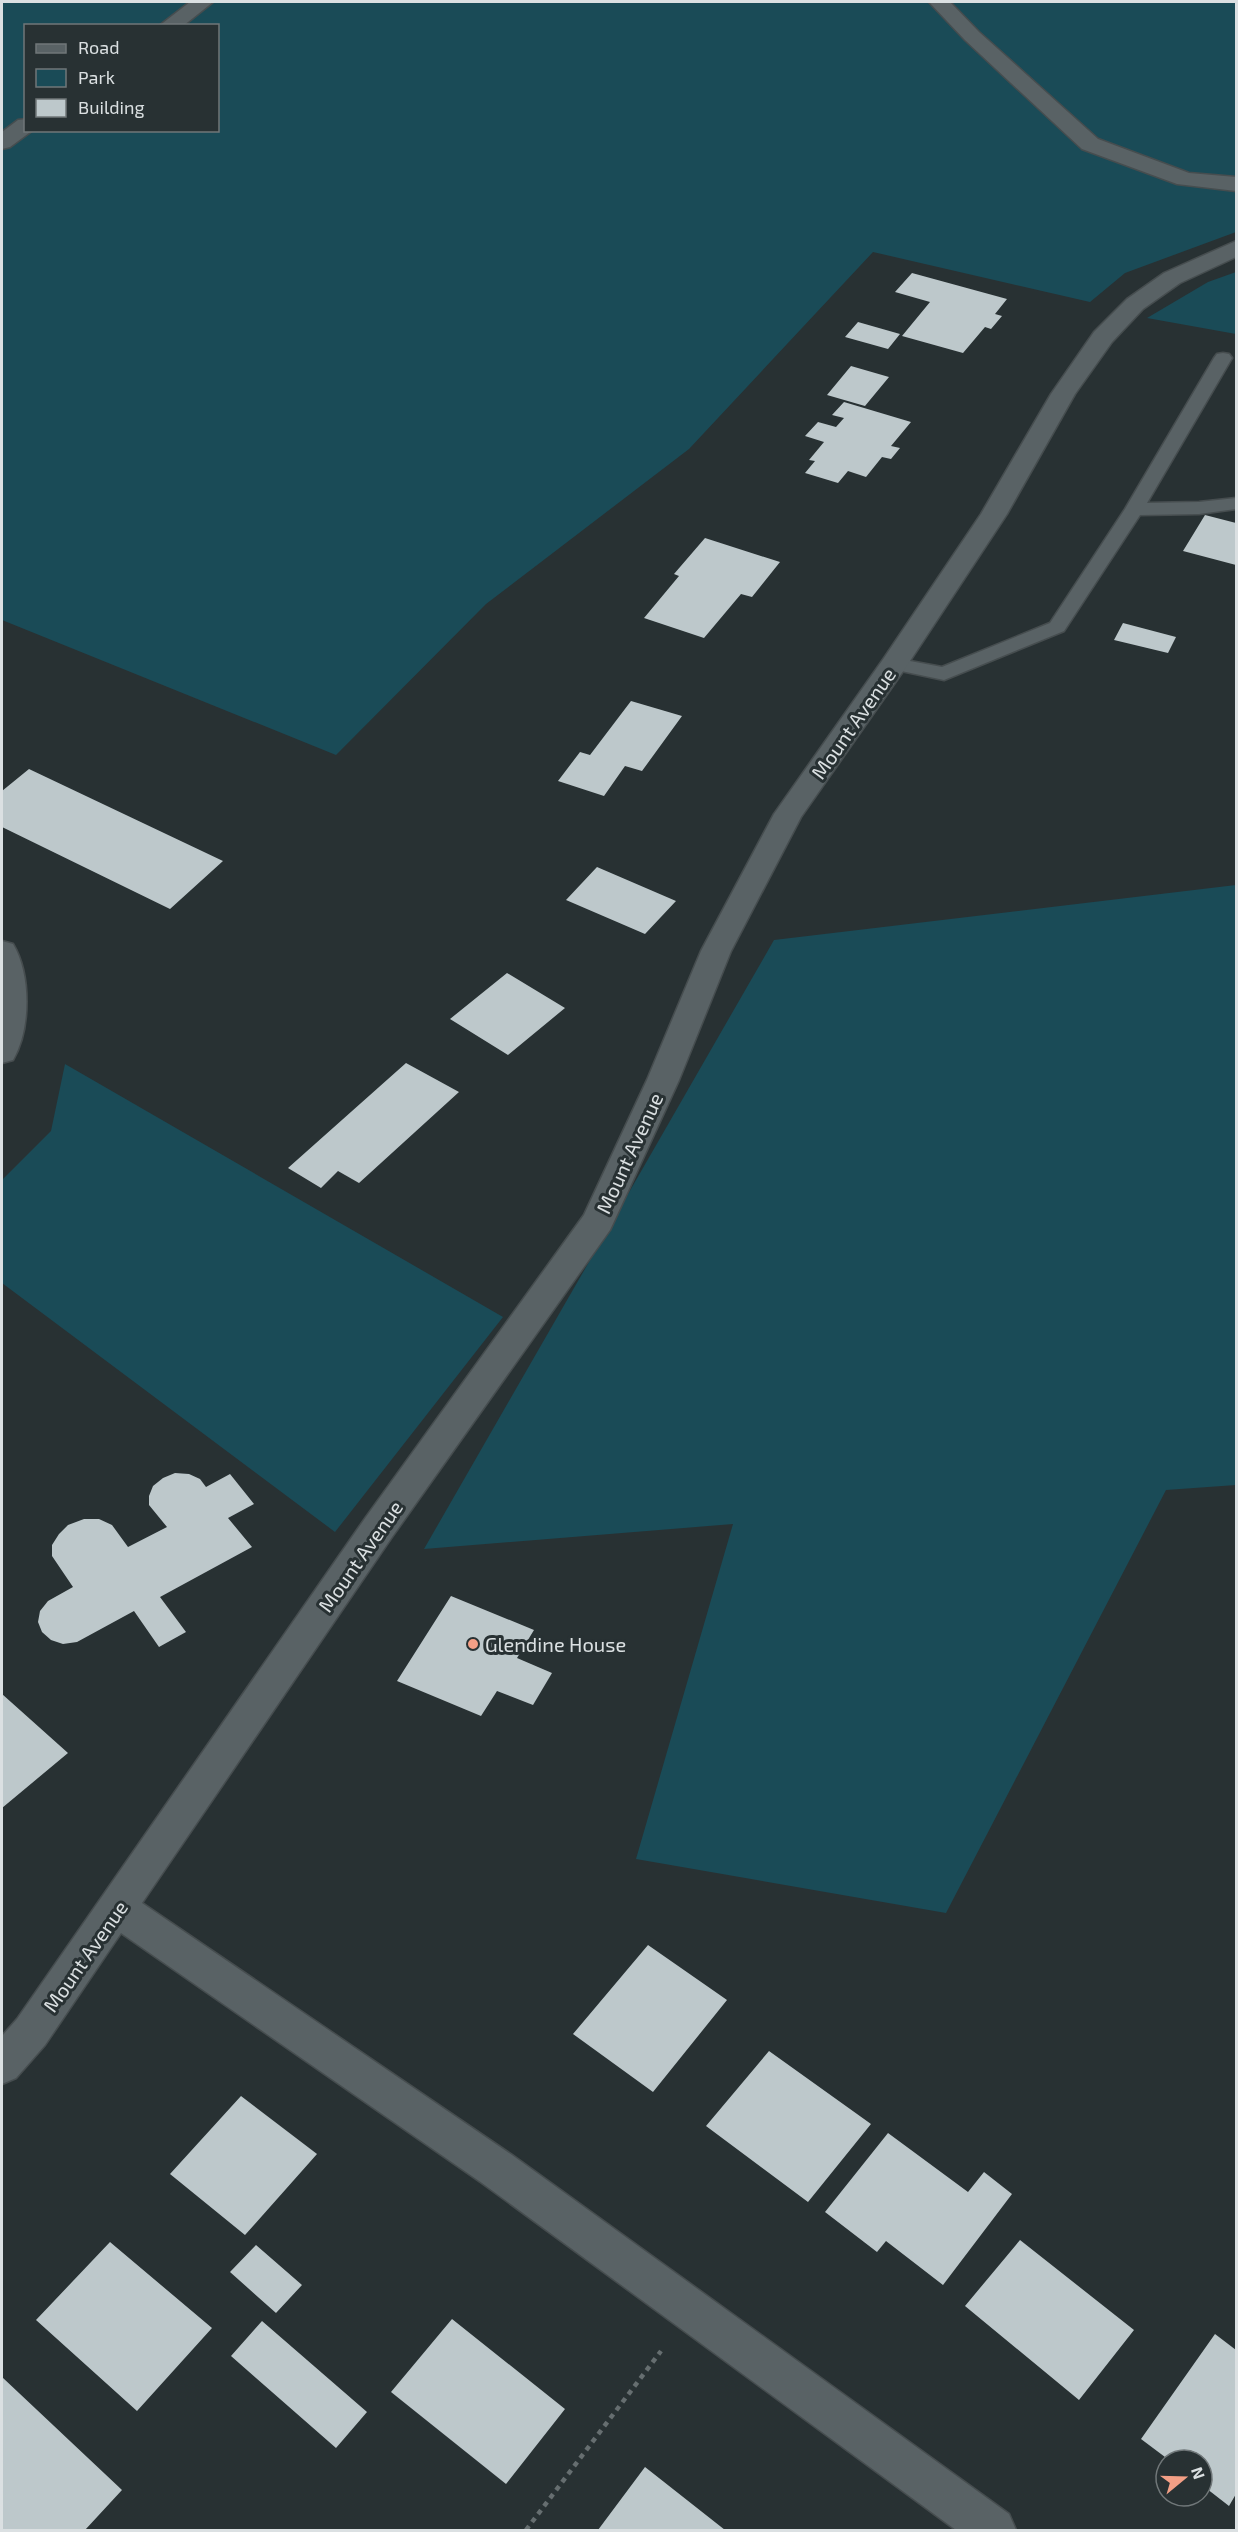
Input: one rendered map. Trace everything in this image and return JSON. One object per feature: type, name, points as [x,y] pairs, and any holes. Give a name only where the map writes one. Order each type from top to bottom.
[{"type":"street","points":[[172,24],[203,2]]},
{"type":"street","points":[[939,2],[972,36],[1090,144],[1185,179],[1236,184]]},
{"type":"street","points":[[2,142],[24,126]]},
{"type":"street","name":"Mount Avenue","points":[[2,2064],[31,2032],[118,1909],[379,1527],[598,1221],[663,1080],[716,951],[788,814],[894,664],[994,514],[1063,394],[1103,337],[1135,304],[1172,278],[1236,248]]},
{"type":"street","points":[[2,951],[6,959],[12,1020],[2,1052]]},
{"type":"street","points":[[118,1909],[497,2169],[993,2530]]},
{"type":"lane","points":[[894,664],[944,674],[1057,627],[1134,509],[1223,358]]},
{"type":"lane","points":[[1134,509],[1199,508],[1236,504]]},
{"type":"path","points":[[526,2530],[691,2311]]},
{"type":"green space","points":[[2,2],[1236,2],[1236,232],[1125,273],[1090,302],[873,252],[689,449],[486,604],[336,755],[2,620]]},
{"type":"green space","points":[[1236,272],[1236,334],[1147,318],[1208,282]]},
{"type":"green space","points":[[1236,885],[1236,1485],[1166,1490],[946,1913],[636,1859],[733,1524],[424,1549],[774,940]]},
{"type":"green space","points":[[65,1064],[503,1317],[335,1532],[2,1283],[2,1180],[51,1131]]},
{"type":"building","points":[[912,273],[1007,299],[995,314],[1002,316],[991,329],[985,327],[963,353],[902,336],[930,302],[895,292]]},
{"type":"building","points":[[858,322],[900,334],[888,349],[845,337]]},
{"type":"building","points":[[851,366],[889,377],[865,406],[827,395]]},
{"type":"building","points":[[844,402],[911,422],[891,446],[900,448],[891,459],[882,457],[866,477],[848,471],[838,483],[805,473],[815,461],[809,460],[824,442],[805,436],[818,422],[836,427],[844,418],[832,415]]},
{"type":"building","points":[[1205,515],[1236,523],[1236,565],[1183,551]]},
{"type":"building","points":[[705,538],[780,562],[752,597],[741,594],[704,638],[644,618],[679,576],[674,574]]},
{"type":"building","points":[[1123,623],[1176,637],[1168,653],[1114,640]]},
{"type":"building","points":[[631,701],[682,716],[642,771],[625,766],[604,796],[558,781],[580,752],[590,755]]},
{"type":"building","points":[[29,769],[223,861],[170,909],[2,827],[2,791]]},
{"type":"building","points":[[597,867],[676,901],[645,934],[566,900]]},
{"type":"building","points":[[507,973],[565,1008],[508,1055],[450,1019]]},
{"type":"building","points":[[406,1063],[459,1092],[359,1183],[338,1171],[321,1188],[288,1168]]},
{"type":"building","points":[[175,1473],[189,1474],[200,1479],[206,1487],[230,1474],[254,1504],[228,1518],[252,1547],[160,1597],[186,1632],[159,1647],[134,1611],[77,1642],[63,1644],[51,1640],[42,1632],[38,1622],[40,1611],[48,1601],[73,1587],[52,1556],[52,1545],[59,1534],[68,1525],[84,1519],[99,1519],[112,1525],[128,1547],[167,1527],[149,1505],[149,1496],[153,1486],[163,1478]]},
{"type":"building","name":"Glendine House","points":[[451,1596],[534,1630],[517,1658],[552,1673],[533,1705],[497,1691],[481,1716],[397,1681]]},
{"type":"building","points":[[2,1694],[68,1753],[2,1808]]},
{"type":"building","points":[[648,1945],[727,2000],[653,2092],[573,2034]]},
{"type":"building","points":[[769,2051],[871,2124],[808,2202],[706,2126]]},
{"type":"building","points":[[241,2096],[317,2154],[245,2235],[170,2174]]},
{"type":"building","points":[[888,2133],[968,2192],[984,2172],[1012,2194],[943,2285],[886,2241],[877,2252],[825,2212]]},
{"type":"building","points":[[1020,2240],[1134,2330],[1079,2400],[965,2306]]},
{"type":"building","points":[[110,2242],[212,2328],[137,2411],[36,2320]]},
{"type":"building","points":[[256,2245],[302,2285],[276,2313],[230,2272]]},
{"type":"building","points":[[452,2319],[565,2409],[506,2484],[391,2392]]},
{"type":"building","points":[[262,2321],[367,2412],[336,2448],[231,2356]]},
{"type":"building","points":[[1215,2334],[1236,2350],[1236,2494],[1229,2506],[1214,2494],[1214,2448],[1154,2449],[1141,2439]]},
{"type":"building","points":[[2,2377],[122,2490],[85,2530],[2,2530]]},
{"type":"building","points":[[645,2467],[725,2530],[598,2530]]},
{"type":"place","name":"Glendine House","points":[[473,1644]]}]
